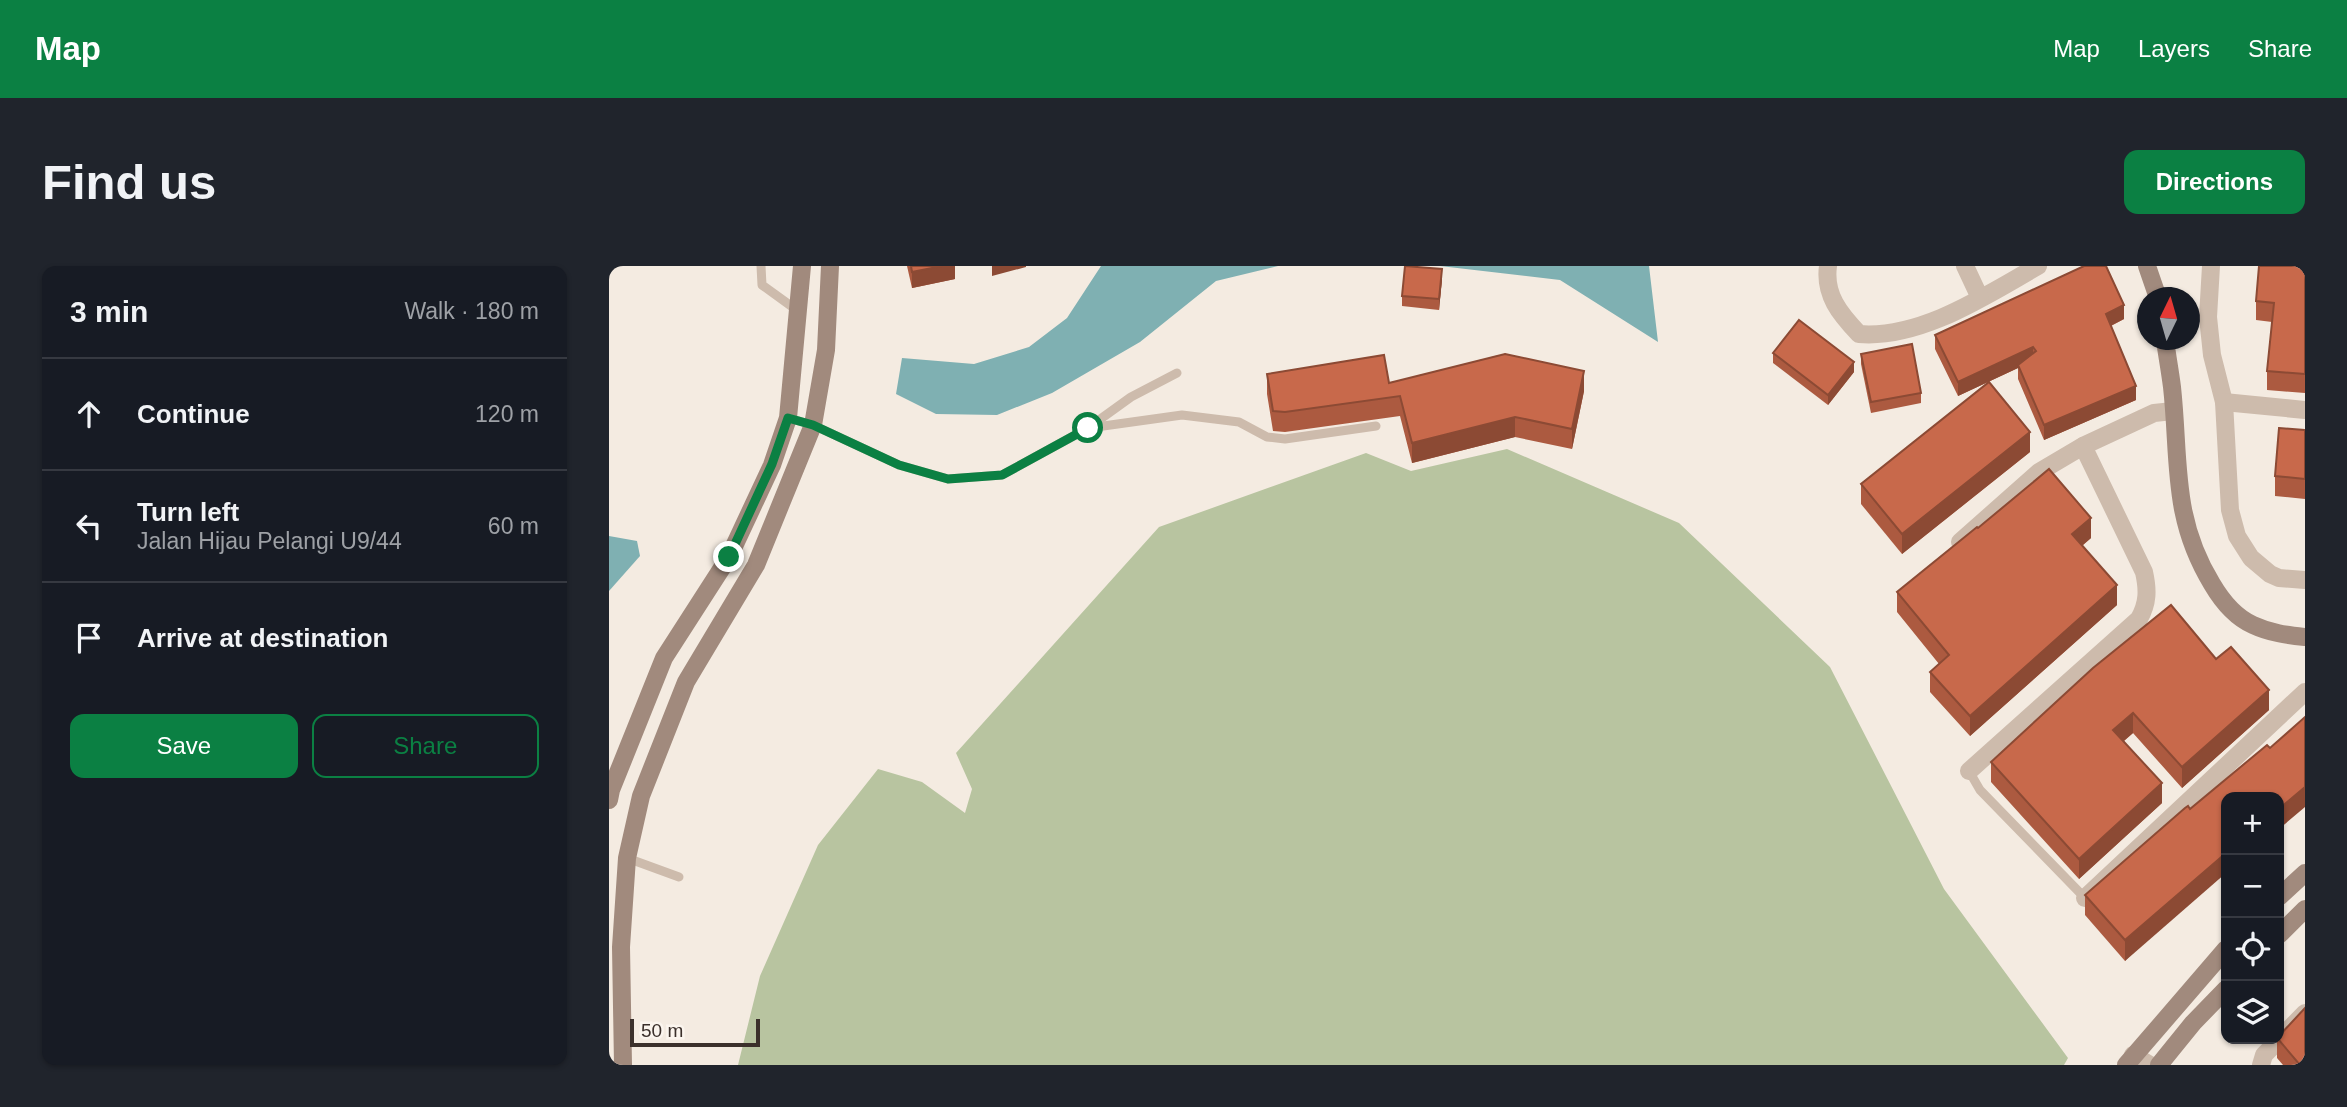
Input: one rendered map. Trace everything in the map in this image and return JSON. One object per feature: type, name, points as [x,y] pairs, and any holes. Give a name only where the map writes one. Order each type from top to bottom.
[{"type":"street","points":[[609,800],[664,658],[729,557],[772,464],[788,418],[802,266]]},
{"type":"street","points":[[623,1065],[621,947],[627,858],[641,796],[686,682],[756,565],[813,425],[827,350],[830,266]]},
{"type":"street","points":[[1828,266],[1829,295],[1843,317],[1859,334],[1874,335],[1915,329],[2038,266]]},
{"type":"street","points":[[1965,266],[1980,298]]},
{"type":"street","points":[[2147,266],[2154,287]]},
{"type":"street","points":[[2211,266],[2208,317],[2216,378],[2224,402],[2230,510],[2237,536],[2251,558],[2270,574],[2280,578],[2305,580]]},
{"type":"street","points":[[2166,350],[2172,390],[2177,481],[2184,522],[2202,568],[2223,603],[2250,624],[2275,634],[2305,637]]},
{"type":"street","points":[[2224,402],[2305,410]]},
{"type":"street","points":[[1946,554],[2039,472],[2083,446],[2154,413],[2173,411]]},
{"type":"street","points":[[1969,771],[2139,619],[2146,606],[2144,572],[2083,446]]},
{"type":"street","points":[[2085,898],[2305,692]]},
{"type":"street","points":[[2284,892],[2305,873]]},
{"type":"street","points":[[2284,930],[2305,909]]},
{"type":"street","points":[[2150,1065],[2129,1060],[2221,955]]},
{"type":"street","points":[[2159,1065],[2221,994]]},
{"type":"street","points":[[2261,1065],[2264,1055],[2305,1013]]},
{"type":"lane","points":[[761,266],[762,285],[799,312]]},
{"type":"lane","points":[[788,418],[813,425],[899,465],[948,479],[1002,475],[1088,428],[1131,397],[1177,373]]},
{"type":"lane","points":[[1088,428],[1182,415],[1240,422],[1267,437],[1285,439],[1376,426]]},
{"type":"lane","points":[[1969,771],[1980,790],[2085,898]]},
{"type":"lane","points":[[627,858],[679,877]]},
{"type":"green space","points":[[1507,449],[1679,523],[1830,667],[1944,889],[2068,1058],[2064,1065],[738,1065],[760,976],[818,845],[878,769],[922,782],[965,813],[972,789],[956,753],[1159,527],[1366,453],[1411,471]]},
{"type":"water","points":[[1101,266],[1278,266],[1216,281],[1140,342],[1052,393],[997,415],[936,414],[896,394],[902,358],[974,364],[1029,347],[1067,318]]},
{"type":"water","points":[[1440,266],[1649,266],[1658,342],[1560,280]]},
{"type":"water","points":[[609,536],[637,541],[640,556],[609,591]]},
{"type":"building","points":[[911,266],[942,266],[912,272]]},
{"type":"building","points":[[1405,266],[1442,269],[1439,299],[1402,296]]},
{"type":"building","points":[[2084,266],[2106,266],[2124,305],[2106,314],[2136,386],[2044,425],[2018,365],[2036,351],[2033,347],[1958,382],[1935,335]]},
{"type":"building","points":[[2259,266],[2305,266],[2305,374],[2267,371],[2274,303],[2256,301]]},
{"type":"building","points":[[1799,320],[1854,362],[1828,395],[1773,353]]},
{"type":"building","points":[[1912,344],[1921,393],[1871,402],[1861,354]]},
{"type":"building","points":[[1505,354],[1584,371],[1572,429],[1515,417],[1412,443],[1400,396],[1285,412],[1273,411],[1267,374],[1384,355],[1389,383]]},
{"type":"building","points":[[1989,382],[2030,432],[1902,534],[1861,484]]},
{"type":"building","points":[[2279,428],[2305,430],[2305,479],[2275,476]]},
{"type":"building","points":[[2049,469],[2091,518],[2072,534],[2117,585],[1970,716],[1930,672],[1949,655],[1897,592]]},
{"type":"building","points":[[2171,605],[2216,659],[2231,647],[2269,690],[2182,767],[2133,713],[2113,730],[2162,783],[2079,859],[1991,762],[2093,668]]},
{"type":"building","points":[[2305,717],[2305,787],[2284,805],[2284,792],[2221,792],[2221,857],[2125,940],[2085,895],[2185,808],[2188,806],[2190,809],[2267,745],[2270,748]]},
{"type":"building","points":[[2305,1008],[2305,1065],[2300,1065],[2282,1044],[2284,1031]]},
{"type":"route","points":[[729,557],[772,464],[788,418],[813,425],[899,465],[948,479],[1002,475],[1088,428]]}]
